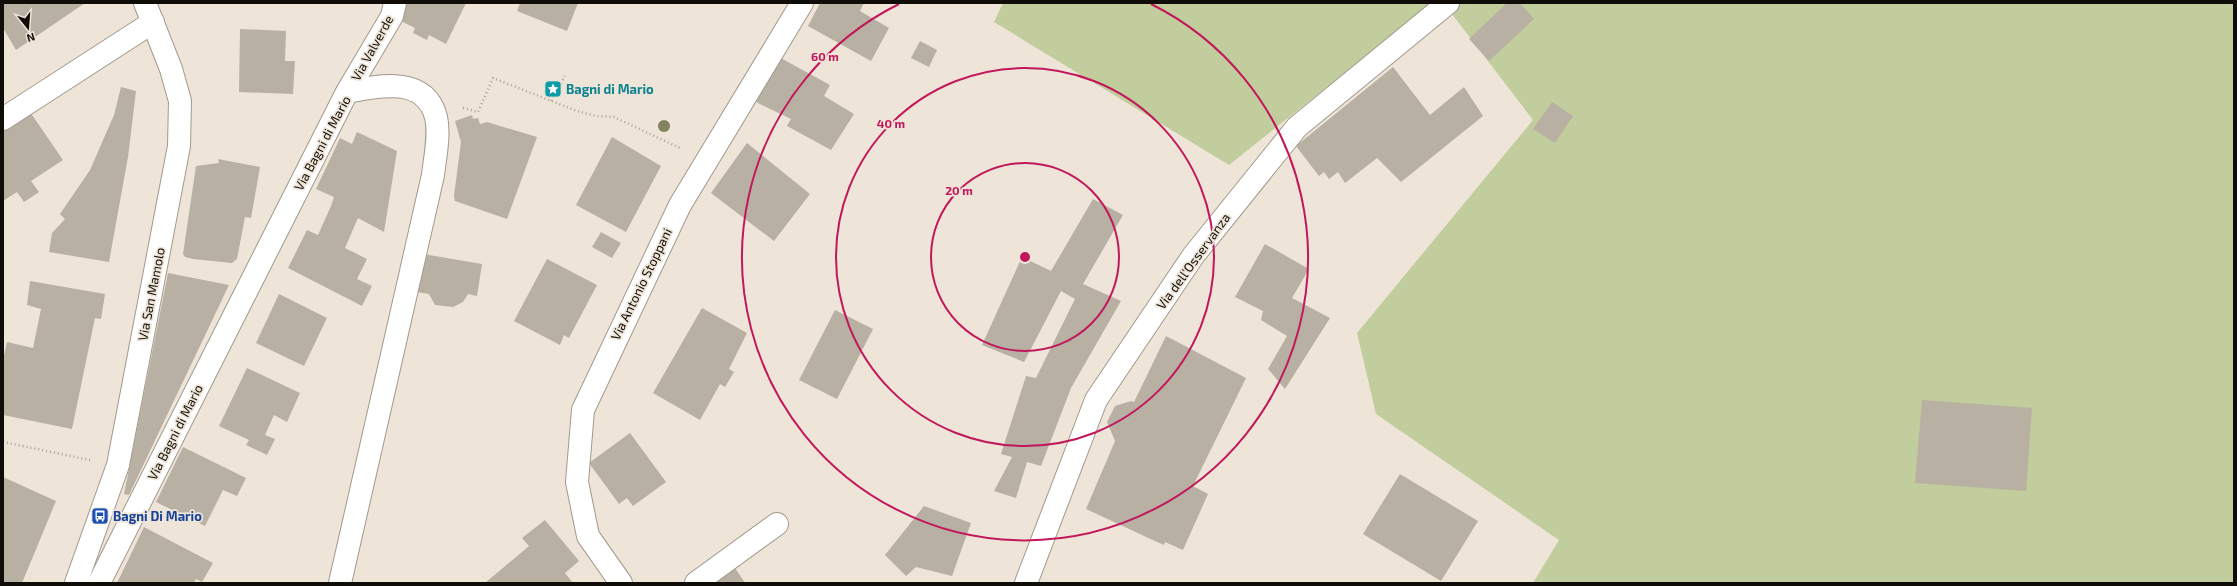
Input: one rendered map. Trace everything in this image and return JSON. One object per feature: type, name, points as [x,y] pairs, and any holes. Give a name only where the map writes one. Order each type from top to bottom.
[{"type":"street","name":"Via Valverde","points":[[347,92],[392,16],[395,3]]},
{"type":"street","name":"Via Antonio Stoppani","points":[[621,583],[588,536],[577,482],[583,410],[680,205],[802,3]]},
{"type":"street","name":"Via dell'Osservanza","points":[[1026,583],[1096,400],[1193,256],[1297,127],[1448,3]]},
{"type":"street","points":[[3,119],[149,12]]},
{"type":"street","name":"Via San Mamolo","points":[[76,583],[118,465],[179,146],[180,102],[171,69],[149,12]]},
{"type":"street","name":"Via Bagni di Mario","points":[[99,583],[347,92],[381,85],[407,87],[427,100],[436,117],[436,148],[433,175],[340,583]]},
{"type":"street","points":[[696,583],[777,524]]},
{"type":"path","points":[[551,101],[565,76]]},
{"type":"path","points":[[436,117],[454,106],[478,112],[493,78],[577,111],[596,116],[614,117],[683,150],[679,157],[700,171]]},
{"type":"path","points":[[3,442],[118,465]]},
{"type":"green space","points":[[1003,3],[1432,3],[1229,165],[994,22]]},
{"type":"green space","points":[[1440,3],[2234,3],[2234,583],[1533,583],[1559,540],[1376,414],[1357,333],[1533,120],[1452,14]]},
{"type":"building","points":[[3,3],[85,3],[16,50],[3,28]]},
{"type":"building","points":[[405,3],[466,3],[446,44],[429,35],[427,40],[413,33],[415,28],[397,19]]},
{"type":"building","points":[[520,3],[578,3],[567,31],[517,11]]},
{"type":"building","points":[[820,3],[864,3],[860,11],[889,28],[871,61],[808,26]]},
{"type":"building","points":[[1507,3],[1520,3],[1534,19],[1489,61],[1469,39]]},
{"type":"building","points":[[240,29],[286,31],[285,61],[295,61],[293,94],[239,92]]},
{"type":"building","points":[[920,41],[937,50],[929,67],[911,58]]},
{"type":"building","points":[[779,57],[830,85],[824,96],[854,114],[831,150],[787,126],[791,119],[756,102]]},
{"type":"building","points":[[1393,67],[1430,115],[1464,87],[1483,116],[1401,182],[1377,158],[1345,183],[1338,172],[1329,179],[1324,172],[1319,176],[1296,146]]},
{"type":"building","points":[[121,87],[136,91],[128,157],[109,262],[49,252],[52,233],[65,219],[60,214],[90,170],[114,115]]},
{"type":"building","points":[[1552,102],[1573,116],[1555,143],[1533,129]]},
{"type":"building","points":[[30,112],[63,160],[31,181],[39,192],[24,202],[17,192],[3,201],[3,124]]},
{"type":"building","points":[[472,115],[473,119],[478,118],[480,124],[487,122],[537,137],[507,219],[455,201],[454,196],[461,142],[455,121]]},
{"type":"building","points":[[357,132],[397,151],[384,232],[358,218],[345,248],[367,259],[357,279],[372,286],[362,306],[288,268],[307,230],[318,235],[331,206],[334,197],[316,189],[340,138],[352,144]]},
{"type":"building","points":[[612,137],[661,166],[626,232],[576,205]]},
{"type":"building","points":[[747,143],[810,194],[774,241],[711,193]]},
{"type":"building","points":[[218,159],[260,167],[251,218],[245,217],[237,259],[232,263],[193,259],[185,257],[183,254],[196,166],[219,163]]},
{"type":"building","points":[[1093,199],[1123,215],[1083,284],[1121,301],[1071,388],[1041,466],[1027,462],[1016,498],[994,491],[1012,457],[1001,454],[1026,376],[1036,378],[1075,299],[1061,291],[1024,362],[982,345],[1022,257],[1051,271]]},
{"type":"building","points":[[601,232],[621,243],[612,258],[592,247]]},
{"type":"building","points":[[1265,244],[1309,269],[1292,298],[1330,318],[1285,389],[1268,369],[1287,336],[1261,320],[1263,311],[1235,297]]},
{"type":"building","points":[[423,254],[482,264],[477,296],[468,294],[463,302],[453,307],[435,305],[429,294],[417,292]]},
{"type":"building","points":[[547,259],[597,285],[569,338],[564,335],[560,345],[514,321]]},
{"type":"building","points":[[168,273],[229,285],[129,495],[124,494]]},
{"type":"building","points":[[30,281],[105,294],[101,319],[95,318],[72,429],[3,415],[3,360],[7,342],[33,348],[41,309],[27,305]]},
{"type":"building","points":[[279,294],[327,318],[304,366],[256,343]]},
{"type":"building","points":[[702,308],[747,333],[729,369],[734,372],[725,387],[720,384],[700,420],[653,393]]},
{"type":"building","points":[[835,310],[873,329],[837,399],[799,380]]},
{"type":"building","points":[[1166,336],[1246,378],[1193,486],[1208,494],[1183,550],[1165,542],[1164,545],[1086,509],[1115,441],[1107,422],[1115,406],[1131,401],[1134,402]]},
{"type":"building","points":[[247,368],[300,393],[287,422],[274,415],[265,435],[275,439],[267,455],[246,445],[249,440],[219,426]]},
{"type":"building","points":[[1922,400],[2032,408],[2026,491],[1915,483]]},
{"type":"building","points":[[630,433],[666,482],[633,506],[627,498],[619,504],[589,463]]},
{"type":"building","points":[[183,447],[246,478],[237,496],[223,490],[205,526],[156,502]]},
{"type":"building","points":[[1400,474],[1478,521],[1441,581],[1363,534]]},
{"type":"building","points":[[3,477],[56,501],[22,583],[3,583]]},
{"type":"building","points":[[924,506],[971,523],[952,576],[916,567],[906,576],[885,555]]},
{"type":"building","points":[[545,520],[579,561],[565,573],[573,583],[485,583],[529,546],[522,538]]},
{"type":"building","points":[[144,527],[213,563],[202,582],[196,579],[194,583],[117,583]]},
{"type":"building","points":[[735,568],[745,583],[714,583]]},
{"type":"place","name":"Bagni di Mario","points":[[553,89]]},
{"type":"place","name":"Bagni Di Mario","points":[[100,516]]}]
